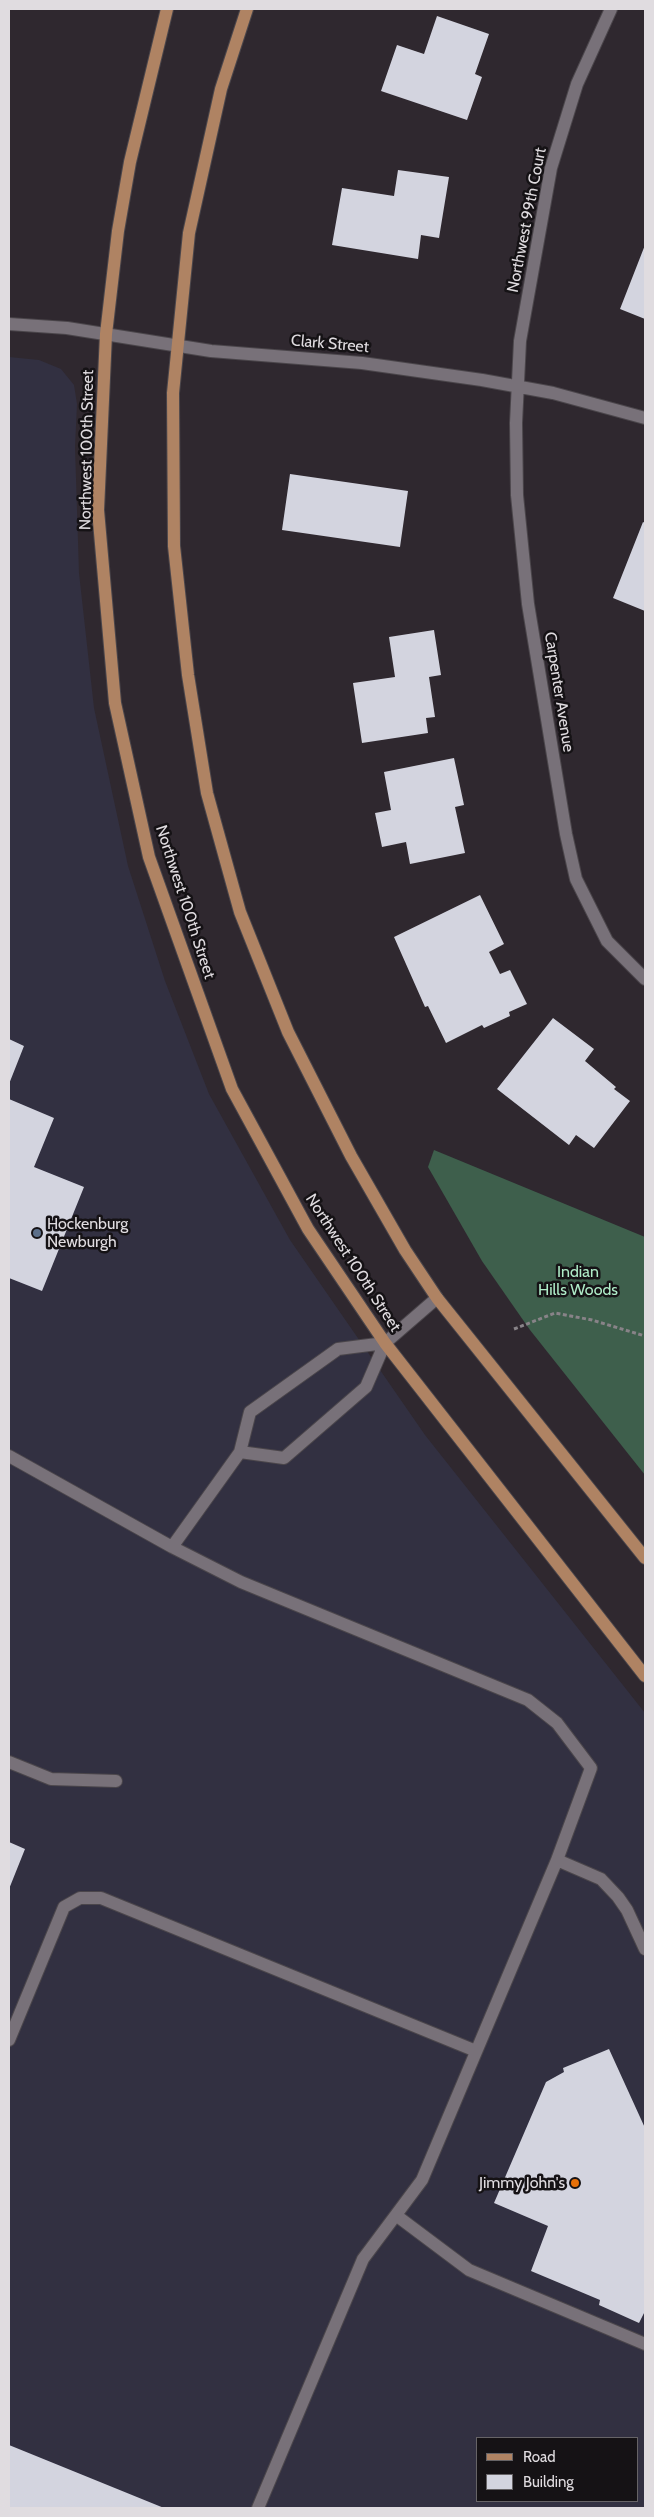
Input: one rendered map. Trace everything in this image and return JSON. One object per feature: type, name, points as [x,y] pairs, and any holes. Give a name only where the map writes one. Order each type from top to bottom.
[{"type":"main road","name":"Northwest 100th Street","points":[[167,9],[130,162],[118,231],[106,334],[98,510],[115,703],[150,857],[232,1089],[308,1229],[385,1343],[645,1676]]},
{"type":"main road","points":[[247,9],[221,89],[189,233],[176,345],[173,416],[174,546],[188,675],[207,793],[240,912],[288,1032],[351,1156],[406,1250],[437,1298],[645,1558]]},
{"type":"street","name":"Northwest 99th Court","points":[[518,386],[520,341],[551,168],[577,84],[611,9]]},
{"type":"street","name":"Clark Street","points":[[9,324],[67,328],[211,351],[362,363],[518,386],[552,393],[645,418]]},
{"type":"street","name":"Carpenter Avenue","points":[[518,386],[517,495],[528,604],[566,834],[576,879],[607,940],[645,979]]},
{"type":"street","points":[[240,1452],[284,1458],[366,1387],[385,1343],[437,1298]]},
{"type":"street","points":[[172,1547],[240,1452],[250,1412],[338,1349],[385,1343]]},
{"type":"street","points":[[9,1456],[172,1547],[241,1582],[528,1700],[557,1723],[591,1768],[557,1860],[422,2180],[398,2216],[363,2260],[258,2508]]},
{"type":"street","points":[[9,1762],[51,1779],[116,1781]]},
{"type":"street","points":[[557,1860],[601,1879],[627,1910],[645,1949]]},
{"type":"street","points":[[9,2040],[64,1907],[80,1898],[102,1898],[476,2051]]},
{"type":"street","points":[[398,2216],[469,2270],[645,2344]]},
{"type":"path","points":[[514,1329],[555,1313],[592,1320],[645,1336]]},
{"type":"shaded area","points":[[9,357],[39,360],[61,369],[74,385],[77,404],[75,447],[79,573],[94,708],[128,866],[165,981],[209,1094],[290,1240],[425,1435],[645,1713],[645,2508],[9,2508]]},
{"type":"green space","name":"Indian Hills Woods","points":[[434,1150],[645,1237],[645,1475],[530,1330],[482,1261],[428,1167]]},
{"type":"building","points":[[437,16],[489,34],[475,74],[482,77],[467,120],[381,91],[397,45],[424,54]]},
{"type":"building","points":[[398,170],[449,177],[439,238],[421,235],[418,259],[332,245],[342,188],[394,196]]},
{"type":"building","points":[[645,245],[645,319],[620,309]]},
{"type":"building","points":[[290,474],[408,491],[400,547],[282,530]]},
{"type":"building","points":[[643,522],[645,523],[645,611],[613,598]]},
{"type":"building","points":[[434,630],[441,675],[429,677],[435,717],[426,718],[428,733],[362,743],[353,683],[395,677],[389,637]]},
{"type":"building","points":[[454,758],[464,805],[455,807],[465,853],[410,864],[406,842],[382,847],[375,813],[391,810],[384,772]]},
{"type":"building","points":[[480,895],[504,944],[489,952],[500,974],[510,970],[527,1004],[509,1012],[510,1016],[484,1028],[482,1025],[446,1043],[428,1006],[425,1007],[394,937]]},
{"type":"building","points":[[553,1018],[594,1049],[585,1061],[616,1087],[614,1089],[630,1101],[594,1148],[576,1135],[569,1145],[497,1089]]},
{"type":"building","points":[[9,1039],[24,1046],[9,1084]]},
{"type":"building","name":"Hockenburg Newburgh","points":[[9,1099],[54,1118],[34,1167],[84,1187],[42,1291],[9,1278]]},
{"type":"building","points":[[9,1842],[25,1849],[9,1889]]},
{"type":"building","points":[[609,2049],[645,2128],[645,2311],[639,2323],[599,2305],[600,2300],[531,2271],[548,2226],[494,2203],[546,2082],[564,2072],[563,2068]]},
{"type":"building","points":[[9,2445],[164,2508],[9,2508]]},
{"type":"place","name":"Hockenburg Newburgh","points":[[37,1233]]},
{"type":"place","name":"Jimmy John's","points":[[575,2183]]}]
